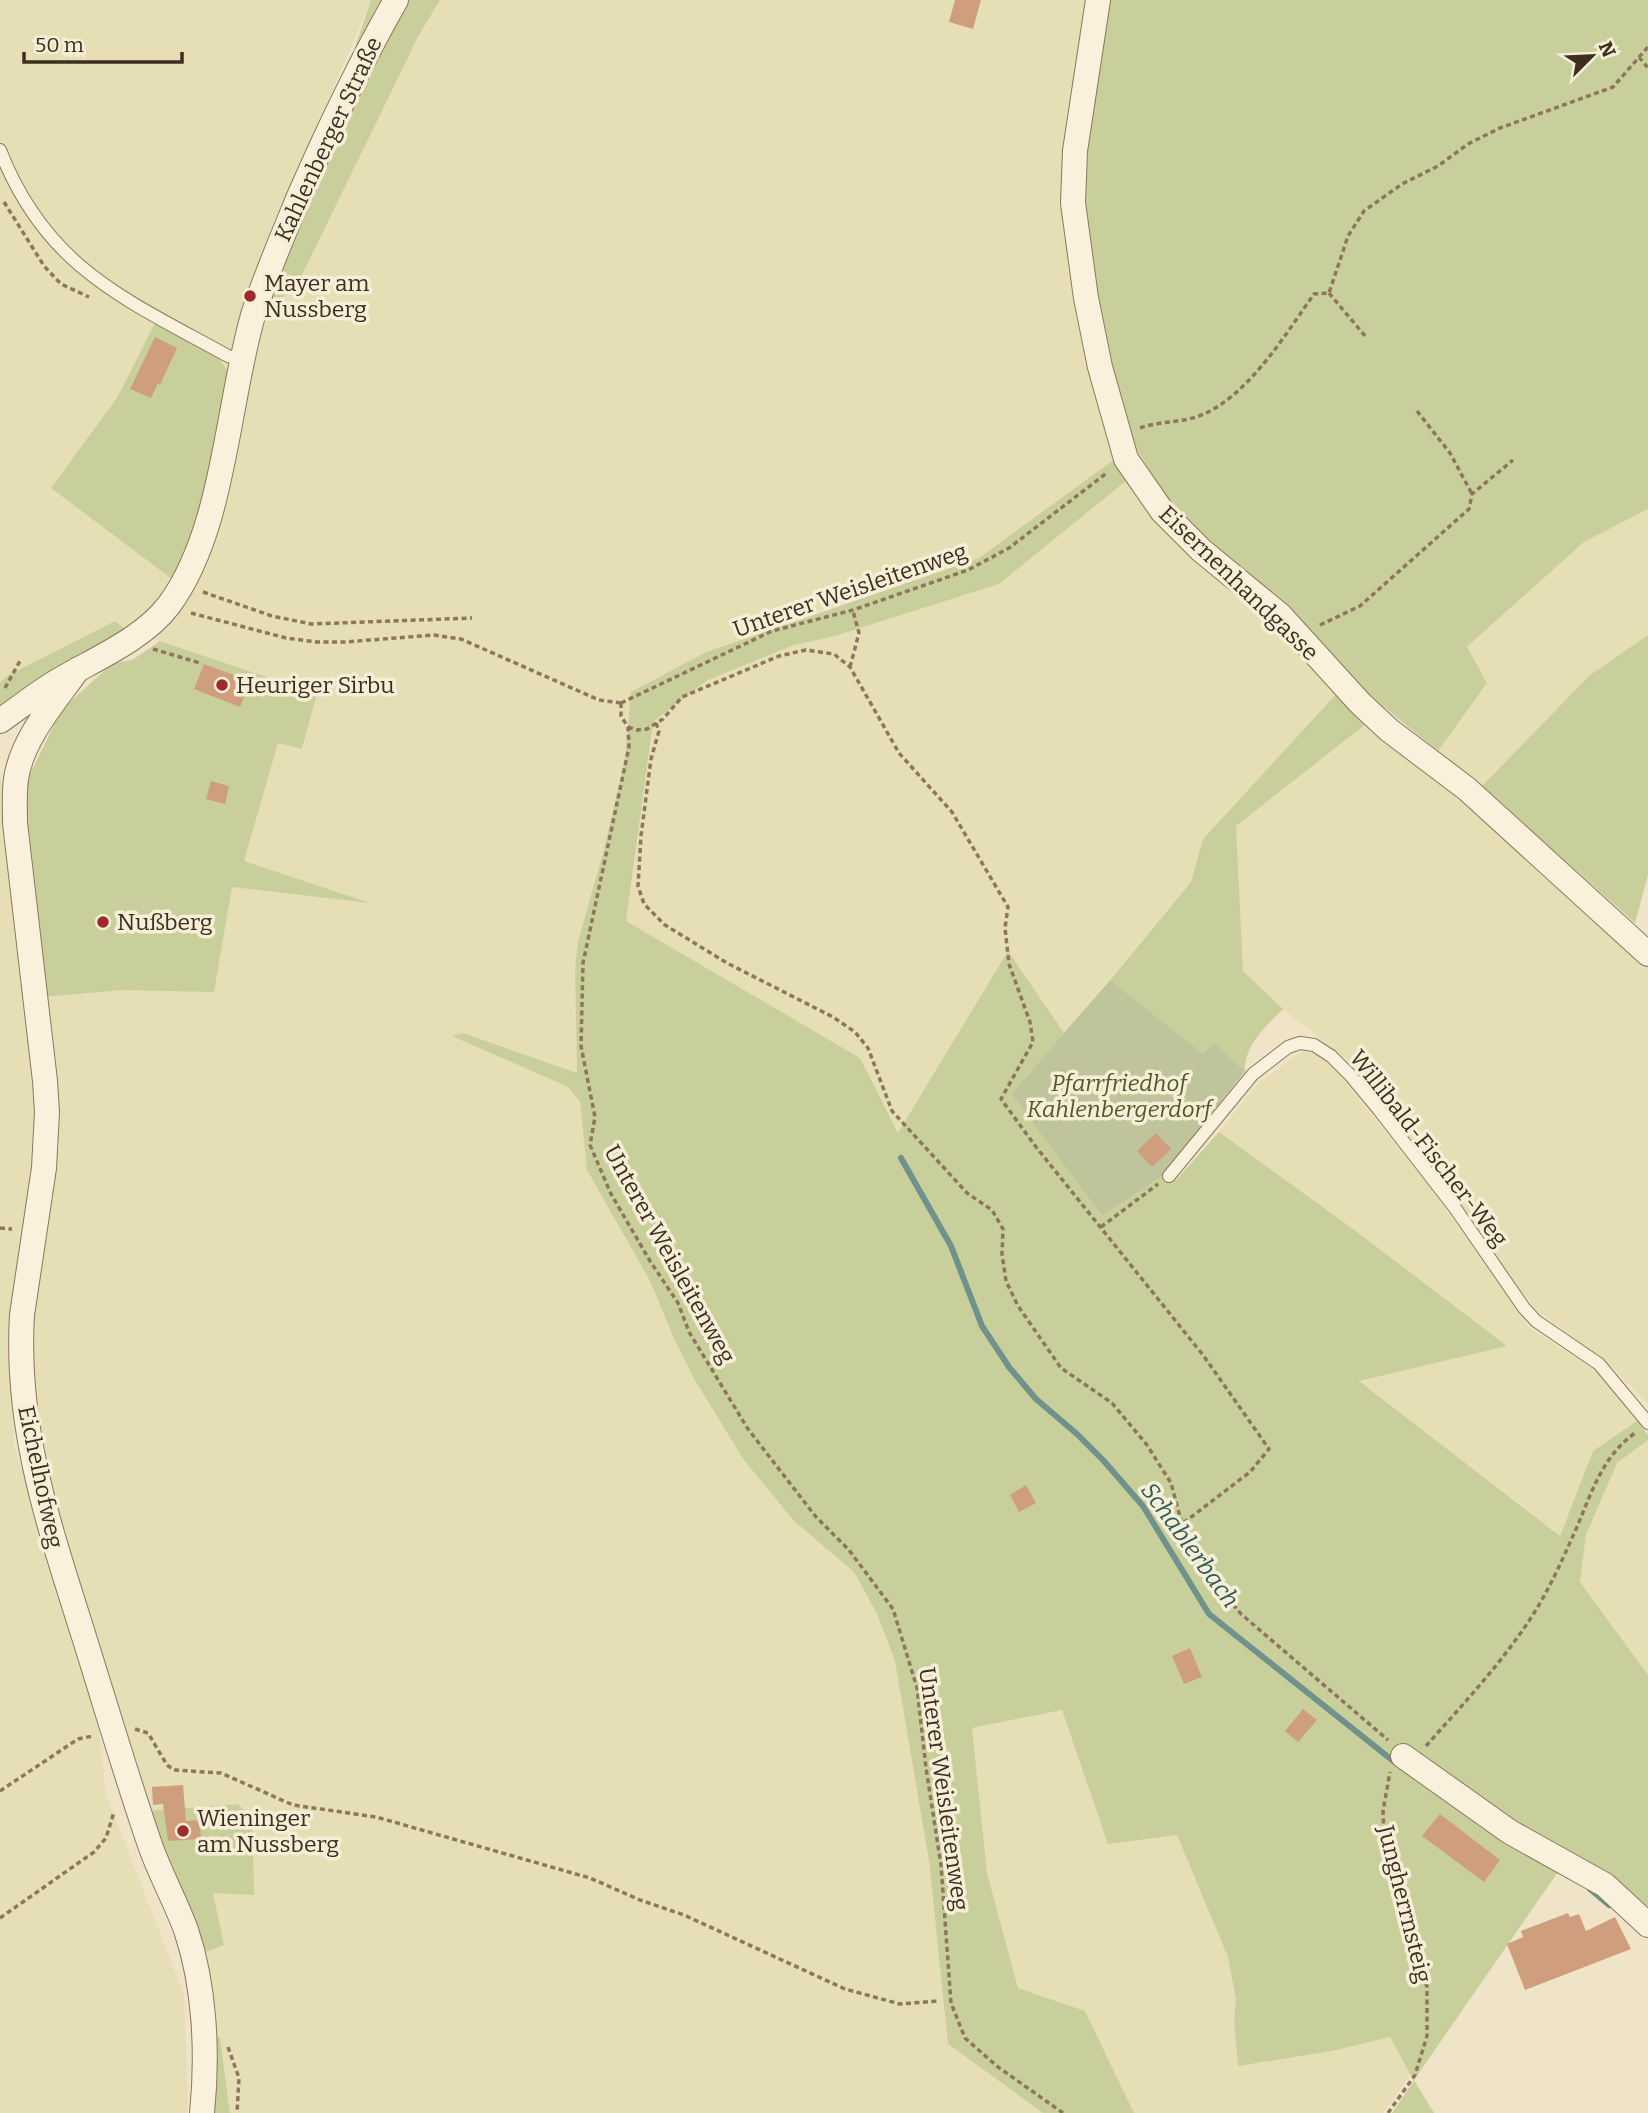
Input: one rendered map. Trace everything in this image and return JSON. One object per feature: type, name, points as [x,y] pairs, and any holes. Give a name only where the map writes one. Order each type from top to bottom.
[{"type":"street","name":"Kahlenberger Straße","points":[[0,721],[43,690],[134,636],[169,605],[182,582],[209,518],[242,360],[271,262],[332,123],[396,0]]},
{"type":"street","name":"Eisernenhandgasse","points":[[1098,0],[1075,151],[1073,203],[1086,298],[1100,367],[1126,459],[1161,511],[1184,534],[1264,600],[1360,703],[1389,730],[1467,789],[1648,954]]},
{"type":"street","name":"Eichelhofweg","points":[[78,669],[28,744],[16,780],[16,832],[47,1112],[44,1168],[20,1339],[23,1402],[44,1512],[149,1843],[192,1949],[202,2022],[202,2113]]},
{"type":"street","points":[[0,755],[9,765],[16,780]]},
{"type":"street","points":[[1405,1760],[1510,1832],[1605,1885],[1648,1925]]},
{"type":"lane","points":[[0,150],[34,215],[56,244],[80,268],[120,296],[228,356],[242,360]]},
{"type":"lane","name":"Willibald-Fischer-Weg","points":[[1169,1176],[1254,1074],[1288,1046],[1300,1043],[1314,1045],[1350,1074],[1379,1110],[1455,1208],[1524,1308],[1536,1321],[1598,1364],[1643,1427]]},
{"type":"path","points":[[1329,293],[1348,236],[1364,211],[1402,184],[1438,166],[1468,144],[1500,128],[1613,88],[1648,47]]},
{"type":"path","points":[[1639,57],[1648,68]]},
{"type":"path","points":[[0,193],[44,266],[61,284],[89,297]]},
{"type":"path","points":[[1118,435],[1149,425],[1197,417],[1222,405],[1257,370],[1314,294],[1329,293]]},
{"type":"path","points":[[1329,293],[1366,337]]},
{"type":"path","points":[[1417,411],[1450,453],[1472,494]]},
{"type":"path","name":"Unterer Weisleitenweg","points":[[1063,2113],[999,2067],[965,2038],[951,2003],[941,1865],[917,1688],[893,1609],[849,1549],[816,1517],[748,1429],[689,1332],[678,1303],[611,1194],[590,1145],[595,1117],[581,1046],[583,963],[629,747],[628,727],[621,716],[621,703],[772,631],[853,610],[968,570],[1009,548],[1126,459]]},
{"type":"path","points":[[1299,635],[1360,606],[1469,509],[1472,494],[1513,460]]},
{"type":"path","points":[[182,582],[272,616],[311,624],[472,618]]},
{"type":"path","points":[[169,605],[200,616],[286,638],[317,642],[433,635],[461,639],[599,700],[621,703]]},
{"type":"path","points":[[850,667],[859,633],[853,610]]},
{"type":"path","points":[[134,636],[149,648],[200,663]]},
{"type":"path","points":[[628,727],[647,729],[663,719],[682,697],[779,656],[807,650],[834,654],[850,667],[899,752],[951,811],[1008,907],[1005,928],[1009,964],[1030,1021],[1033,1042],[1001,1099],[1203,1355],[1269,1449],[1250,1472],[1182,1524]]},
{"type":"path","points":[[656,723],[659,731],[652,759],[641,836],[638,886],[644,904],[665,925],[727,963],[834,1017],[855,1032],[868,1048],[892,1111],[967,1193],[992,1210],[1003,1228],[1002,1254],[1006,1281],[1018,1306],[1060,1368],[1112,1403],[1147,1445],[1171,1483],[1182,1524],[1207,1573],[1241,1614],[1385,1737]]},
{"type":"path","points":[[1101,1227],[1169,1176]]},
{"type":"path","points":[[1405,1760],[1502,1660],[1535,1611],[1569,1545],[1603,1466],[1621,1443],[1643,1427]]},
{"type":"path","points":[[0,1791],[78,1739],[138,1728],[148,1733],[167,1765],[174,1770],[221,1773],[293,1805],[376,1817],[590,1878],[640,1900],[684,1915],[845,1989],[900,2004],[938,2001]]},
{"type":"path","name":"Jungherrnsteig","points":[[1388,2113],[1415,2075],[1427,2036],[1427,1987],[1384,1833],[1383,1811],[1405,1760]]},
{"type":"path","points":[[0,1918],[82,1862],[101,1845],[111,1828],[115,1804]]},
{"type":"shaded area","points":[[0,0],[371,0],[242,302],[265,313],[440,0],[1091,0],[1116,459],[979,558],[706,652],[631,692],[625,759],[603,853],[578,941],[575,968],[577,1073],[463,1033],[453,1036],[568,1087],[580,1102],[587,1170],[650,1281],[672,1334],[794,1521],[854,1572],[877,1614],[895,1661],[929,1861],[948,2044],[1043,2113],[230,2113],[220,2039],[212,2033],[201,1954],[224,1945],[212,1892],[254,1895],[238,1804],[145,1811],[62,1550],[27,1381],[40,1245],[59,1145],[43,997],[123,990],[232,887],[365,902],[243,861],[278,742],[303,749],[317,694],[127,630],[0,682]]},
{"type":"shaded area","points":[[1126,481],[1273,618],[1339,691],[1203,839],[1191,882],[1064,1033],[1008,953],[898,1133],[626,921],[653,722],[706,681],[794,645],[835,636],[999,584]]},
{"type":"shaded area","points":[[1648,509],[1648,635],[1590,675],[1482,786],[1438,751],[1487,683],[1467,648],[1584,542]]},
{"type":"shaded area","points":[[1371,720],[1648,965],[1648,1404],[1611,1366],[1535,1309],[1345,1058],[1283,1009],[1243,971],[1236,826]]},
{"type":"shaded area","points":[[0,777],[4,786],[40,1081],[38,1151],[16,1302],[14,1447],[52,1549],[98,1724],[106,1794],[184,1995],[188,2098],[186,2113],[0,2113]]},
{"type":"shaded area","points":[[1302,1051],[1326,1058],[1433,1191],[1529,1327],[1599,1373],[1637,1421],[1593,1451],[1561,1536],[1358,1380],[1506,1345],[1219,1132],[1258,1083]]},
{"type":"shaded area","points":[[1648,1440],[1648,1675],[1580,1582],[1586,1535],[1617,1462]]},
{"type":"shaded area","points":[[1062,1710],[1108,1844],[1177,1834],[1228,1957],[1236,2000],[1234,2023],[1238,2065],[1332,2051],[1390,2037],[1411,2074],[1383,2113],[1134,2113],[1085,2011],[1018,1988],[987,1873],[972,1728]]},
{"type":"green space","points":[[371,0],[440,0],[417,39],[298,283],[265,313]]},
{"type":"green space","points":[[1091,0],[1648,0],[1648,509],[1584,542],[1467,647],[1487,683],[1438,751],[1367,693],[1282,600],[1210,541],[1171,503],[1133,444],[1126,481],[999,584],[835,636],[794,645],[706,681],[653,722],[626,921],[860,1058],[898,1133],[1008,951],[1064,1033],[1011,1094],[1102,1216],[1161,1177],[1169,1176],[1176,1180],[1219,1132],[1507,1346],[1359,1381],[1560,1536],[1593,1451],[1637,1421],[1648,1435],[1648,1440],[1617,1463],[1586,1535],[1580,1582],[1648,1675],[1648,1913],[1558,1872],[1414,2080],[1434,2113],[1392,2113],[1414,2081],[1390,2037],[1332,2051],[1238,2066],[1234,2023],[1236,2000],[1228,1957],[1177,1835],[1108,1844],[1062,1710],[972,1728],[987,1873],[1018,1988],[1085,2011],[1134,2113],[1043,2113],[948,2044],[929,1861],[895,1661],[877,1614],[854,1572],[794,1521],[744,1460],[693,1377],[650,1281],[587,1170],[580,1102],[568,1087],[452,1036],[463,1033],[577,1073],[575,968],[578,941],[603,853],[625,759],[631,692],[706,652],[979,558],[1115,459],[1071,254]]},
{"type":"green space","name":"Mayer am Nussberg","points":[[155,323],[218,356],[228,373],[227,391],[195,530],[172,579],[51,488],[117,398]]},
{"type":"green space","points":[[115,621],[127,630],[0,708],[0,682],[9,675]]},
{"type":"green space","points":[[1648,635],[1648,875],[1635,923],[1482,786],[1590,675]]},
{"type":"green space","points":[[160,641],[317,694],[302,749],[278,743],[244,861],[370,903],[232,887],[214,992],[123,990],[43,997],[21,833],[25,784],[62,709],[113,663],[132,660]]},
{"type":"green space","points":[[1339,691],[1371,720],[1236,826],[1243,971],[1283,1009],[1263,1029],[1252,1045],[1245,1071],[1214,1042],[1203,1053],[1110,980],[1191,882],[1203,839]]},
{"type":"green space","name":"Pfarrfriedhof Kahlenbergerdorf","points":[[1110,980],[1203,1053],[1214,1042],[1245,1071],[1161,1177],[1102,1216],[1011,1094]]},
{"type":"green space","points":[[238,1804],[252,1818],[254,1895],[213,1893],[224,1945],[201,1954],[145,1811]]},
{"type":"green space","points":[[212,2033],[220,2038],[230,2113],[206,2113]]},
{"type":"building","points":[[955,0],[981,0],[973,29],[949,22]]},
{"type":"building","points":[[155,337],[177,348],[151,398],[130,389]]},
{"type":"building","name":"Heuriger Sirbu","points":[[204,664],[250,681],[240,707],[194,689]]},
{"type":"building","points":[[211,781],[229,786],[225,804],[206,799]]},
{"type":"building","points":[[1156,1133],[1171,1149],[1152,1167],[1137,1151]]},
{"type":"building","points":[[1026,1485],[1036,1503],[1019,1512],[1010,1495]]},
{"type":"building","points":[[1190,1648],[1202,1677],[1184,1684],[1172,1656]]},
{"type":"building","points":[[1303,1709],[1317,1720],[1298,1742],[1285,1731]]},
{"type":"building","points":[[183,1785],[186,1821],[200,1820],[201,1839],[168,1841],[163,1804],[153,1805],[152,1787]]},
{"type":"building","points":[[1440,1814],[1500,1860],[1484,1882],[1422,1836]]},
{"type":"building","points":[[1568,1913],[1570,1917],[1579,1914],[1586,1931],[1615,1917],[1631,1949],[1525,1990],[1507,1944],[1523,1937],[1521,1931]]},
{"type":"waterway","name":"Schablerbach","points":[[901,1158],[951,1246],[982,1326],[1009,1367],[1036,1399],[1103,1460],[1143,1506],[1209,1614],[1397,1764]]},
{"type":"waterway","name":"Schablerbach","points":[[1590,1889],[1609,1905]]},
{"type":"place","name":"Mayer am Nussberg","points":[[250,296]]},
{"type":"place","name":"Heuriger Sirbu","points":[[222,685]]},
{"type":"place","name":"Nußberg","points":[[103,922]]},
{"type":"place","name":"Wieninger am Nussberg","points":[[183,1831]]}]
